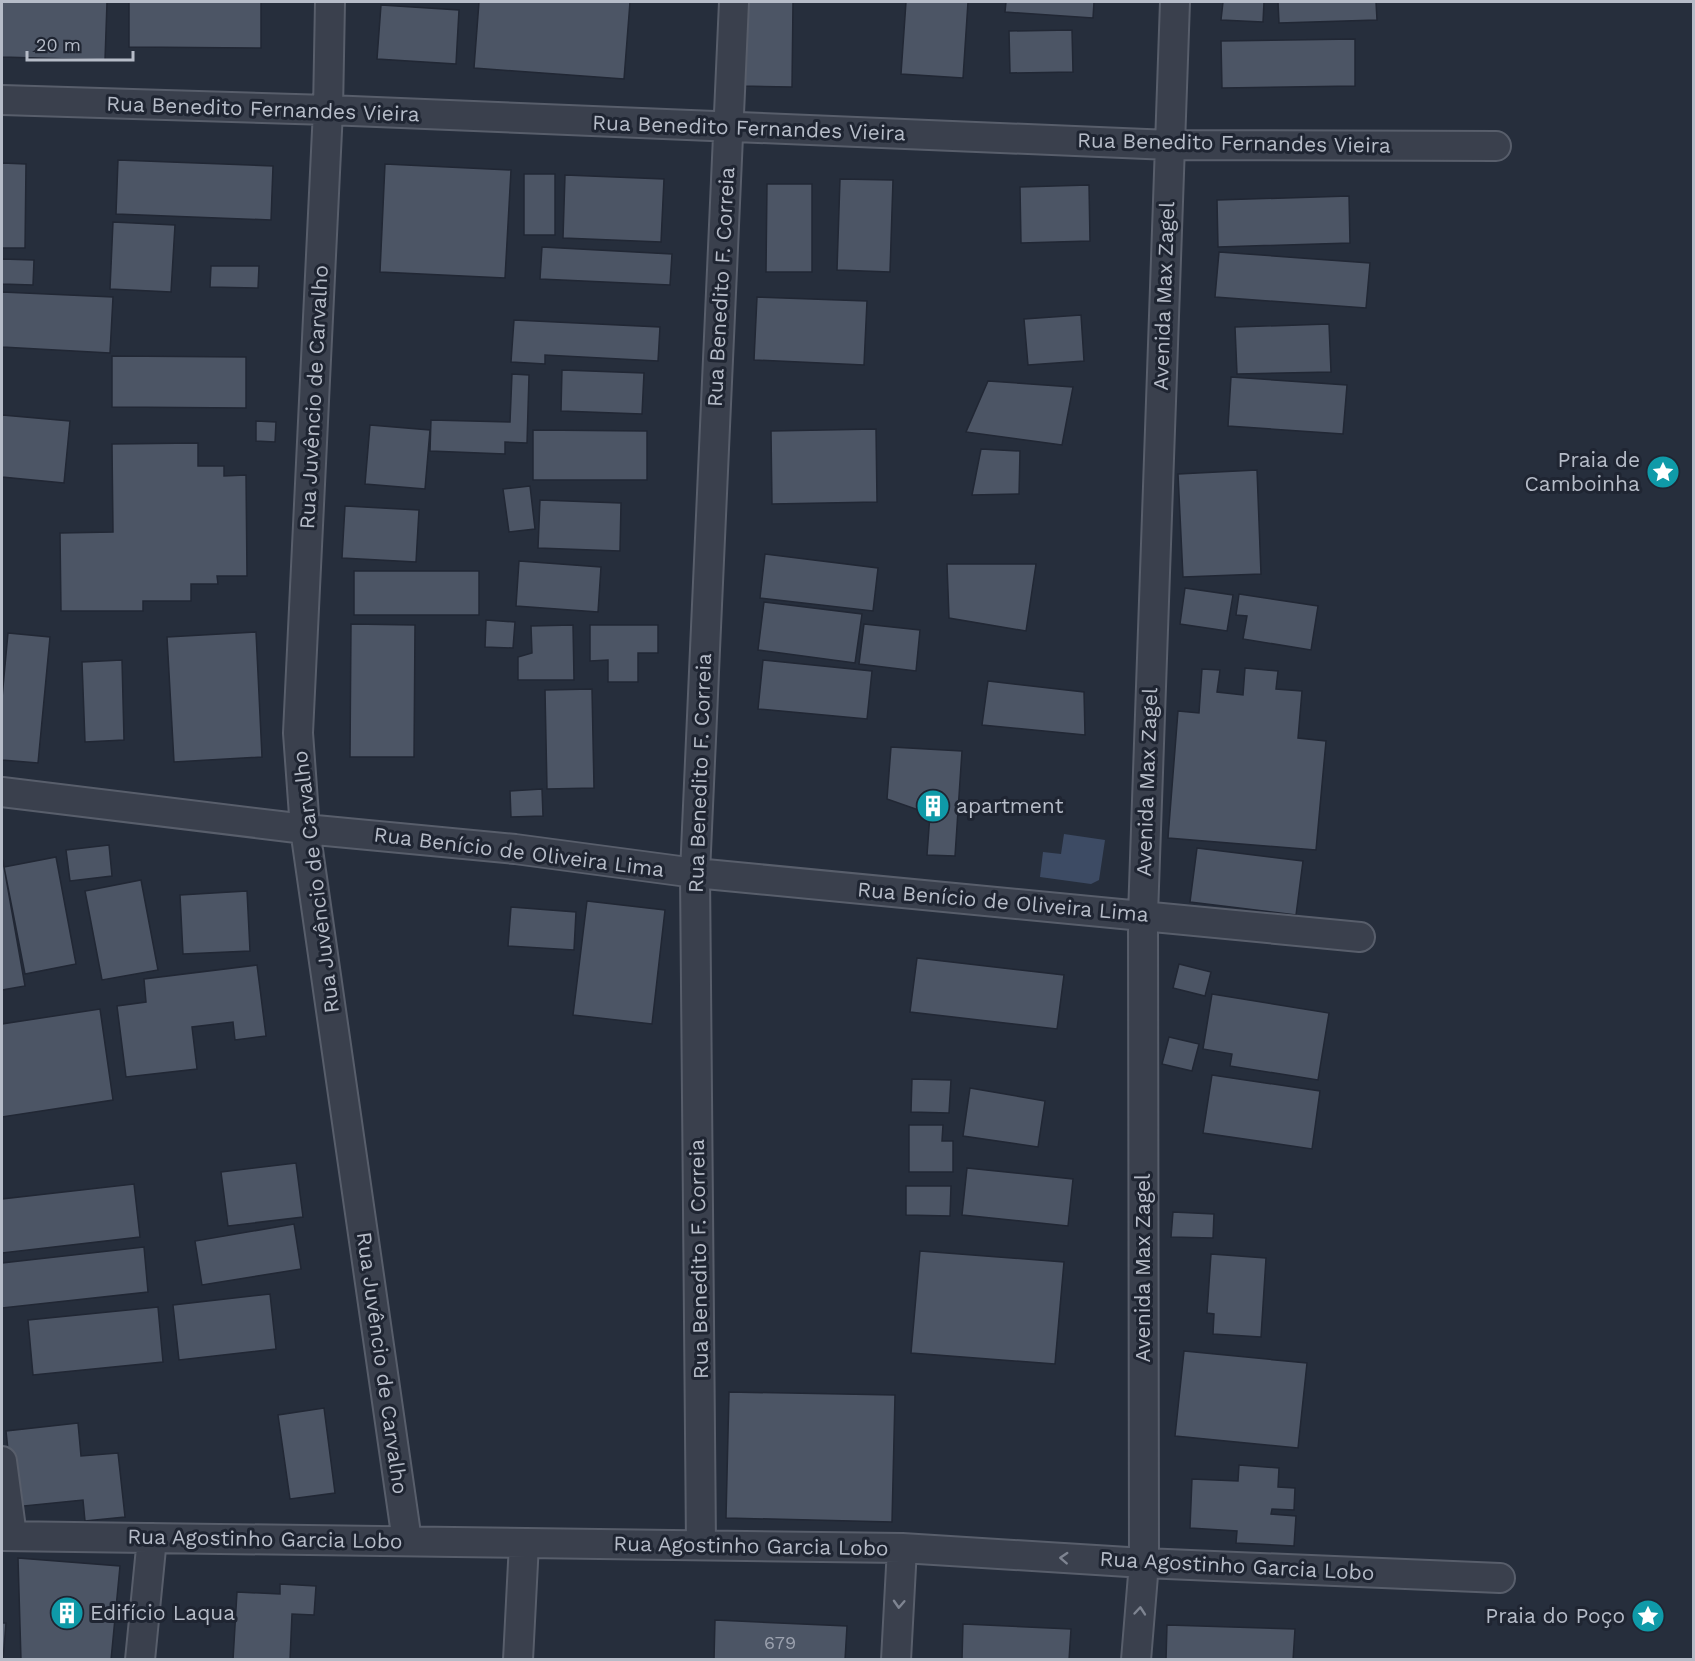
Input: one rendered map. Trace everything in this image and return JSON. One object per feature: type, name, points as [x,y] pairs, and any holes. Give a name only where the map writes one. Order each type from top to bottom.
[{"type":"street","name":"Rua Juvêncio de Carvalho","points":[[330,2],[328,110],[298,733],[305,829],[407,1541]]},
{"type":"street","name":"Rua Benedito F. Correia","points":[[701,1545],[695,873],[734,2]]},
{"type":"street","name":"Avenida Max Zagel","points":[[1136,1659],[1144,1563],[1143,915],[1176,2]]},
{"type":"street","name":"Rua Benedito Fernandes Vieira","points":[[2,100],[328,110],[1170,145],[1496,146]]},
{"type":"street","name":"Rua Benício de Oliveira Lima","points":[[2,792],[305,829],[515,849],[695,873],[1360,937]]},
{"type":"street","points":[[2,1461],[7,1536]]},
{"type":"street","name":"Rua Agostinho Garcia Lobo","points":[[7,1536],[902,1548],[1144,1563],[1500,1578]]},
{"type":"street","points":[[140,1659],[152,1538]]},
{"type":"street","points":[[518,1659],[524,1543]]},
{"type":"street","points":[[896,1659],[902,1548]]},
{"type":"water","points":[[1064,834],[1105,840],[1099,880],[1091,884],[1040,877],[1043,852],[1061,854]]},
{"type":"building","points":[[2,2],[107,2],[105,60],[2,57]]},
{"type":"building","points":[[129,2],[261,2],[261,48],[129,47]]},
{"type":"building","points":[[479,2],[630,2],[624,79],[474,68]]},
{"type":"building","points":[[743,2],[793,2],[792,87],[742,86]]},
{"type":"building","points":[[906,2],[968,2],[963,78],[901,74]]},
{"type":"building","points":[[1006,2],[1094,2],[1093,18],[1005,12]]},
{"type":"building","points":[[1223,2],[1264,2],[1263,22],[1221,20]]},
{"type":"building","points":[[1278,2],[1376,2],[1377,20],[1279,23]]},
{"type":"building","points":[[381,5],[459,10],[456,64],[377,59]]},
{"type":"building","points":[[1072,30],[1073,72],[1010,73],[1009,31]]},
{"type":"building","points":[[1355,39],[1355,86],[1222,88],[1221,41]]},
{"type":"building","points":[[118,160],[273,166],[271,220],[116,214]]},
{"type":"building","points":[[2,163],[26,164],[25,248],[2,248]]},
{"type":"building","points":[[385,164],[511,170],[505,278],[380,272]]},
{"type":"building","points":[[524,174],[555,174],[555,235],[524,235]]},
{"type":"building","points":[[565,175],[664,179],[661,242],[563,238]]},
{"type":"building","points":[[840,179],[893,180],[890,272],[837,270]]},
{"type":"building","points":[[767,184],[812,184],[812,272],[766,272]]},
{"type":"building","points":[[1089,185],[1090,241],[1021,243],[1020,187]]},
{"type":"building","points":[[1349,196],[1350,243],[1218,247],[1217,200]]},
{"type":"building","points":[[113,222],[175,225],[171,292],[110,289]]},
{"type":"building","points":[[542,247],[672,254],[670,285],[540,279]]},
{"type":"building","points":[[1219,252],[1370,263],[1366,308],[1215,297]]},
{"type":"building","points":[[2,259],[34,260],[33,285],[2,284]]},
{"type":"building","points":[[211,266],[259,266],[258,288],[210,287]]},
{"type":"building","points":[[2,292],[113,297],[110,353],[2,347]]},
{"type":"building","points":[[757,297],[867,301],[864,365],[754,360]]},
{"type":"building","points":[[1081,315],[1084,361],[1028,365],[1024,319]]},
{"type":"building","points":[[514,320],[660,327],[658,361],[545,355],[545,364],[511,362]]},
{"type":"building","points":[[1329,324],[1331,372],[1237,374],[1235,327]]},
{"type":"building","points":[[112,356],[246,357],[246,408],[112,407]]},
{"type":"building","points":[[562,370],[644,373],[642,414],[561,411]]},
{"type":"building","points":[[512,374],[529,375],[527,443],[505,442],[505,454],[430,451],[431,420],[510,422]]},
{"type":"building","points":[[1231,377],[1347,385],[1343,434],[1228,426]]},
{"type":"building","points":[[988,381],[1073,387],[1062,445],[966,432]]},
{"type":"building","points":[[2,415],[70,421],[64,483],[2,477]]},
{"type":"building","points":[[256,421],[276,422],[275,442],[256,441]]},
{"type":"building","points":[[370,425],[430,430],[425,489],[365,484]]},
{"type":"building","points":[[876,429],[877,502],[772,504],[771,431]]},
{"type":"building","points":[[533,430],[647,431],[647,480],[533,480]]},
{"type":"building","points":[[198,443],[198,466],[224,466],[224,476],[246,475],[247,576],[217,576],[218,584],[191,584],[191,601],[143,601],[143,611],[61,611],[60,533],[113,532],[112,444]]},
{"type":"building","points":[[981,449],[1020,451],[1019,494],[972,495]]},
{"type":"building","points":[[1257,470],[1261,574],[1183,577],[1178,474]]},
{"type":"building","points":[[530,486],[535,529],[509,532],[503,489]]},
{"type":"building","points":[[540,500],[621,503],[620,551],[538,548]]},
{"type":"building","points":[[345,506],[419,510],[416,562],[342,558]]},
{"type":"building","points":[[765,554],[878,568],[873,611],[760,598]]},
{"type":"building","points":[[519,561],[601,567],[598,612],[516,606]]},
{"type":"building","points":[[947,564],[1036,564],[1026,631],[949,618]]},
{"type":"building","points":[[354,571],[479,571],[479,615],[354,615]]},
{"type":"building","points":[[1185,588],[1233,595],[1227,631],[1180,624]]},
{"type":"building","points":[[1239,594],[1318,606],[1311,650],[1243,639],[1247,616],[1236,615]]},
{"type":"building","points":[[764,602],[862,614],[855,663],[758,650]]},
{"type":"building","points":[[486,620],[515,622],[513,648],[485,647]]},
{"type":"building","points":[[351,624],[415,625],[414,757],[350,757]]},
{"type":"building","points":[[864,624],[920,630],[916,671],[859,664]]},
{"type":"building","points":[[573,625],[574,680],[518,680],[518,657],[532,653],[531,626]]},
{"type":"building","points":[[590,625],[658,625],[658,653],[638,653],[638,682],[608,682],[608,660],[590,661]]},
{"type":"building","points":[[256,632],[262,757],[174,762],[167,637]]},
{"type":"building","points":[[8,633],[50,637],[38,763],[2,760],[2,698]]},
{"type":"building","points":[[122,660],[124,740],[85,742],[82,662]]},
{"type":"building","points":[[763,660],[872,671],[867,719],[758,709]]},
{"type":"building","points":[[1245,668],[1278,671],[1276,689],[1302,691],[1298,738],[1326,741],[1316,850],[1168,838],[1178,711],[1199,713],[1202,669],[1220,670],[1217,692],[1243,695]]},
{"type":"building","points":[[988,681],[1084,692],[1085,735],[982,725]]},
{"type":"building","points":[[592,689],[594,788],[547,789],[545,690]]},
{"type":"building","name":"apartment","points":[[891,747],[962,751],[955,856],[927,855],[930,814],[887,799]]},
{"type":"building","points":[[542,789],[543,816],[511,817],[510,791]]},
{"type":"building","points":[[109,845],[112,876],[70,881],[66,850]]},
{"type":"building","points":[[1197,848],[1303,861],[1296,915],[1190,902]]},
{"type":"building","points":[[56,857],[76,964],[25,974],[4,867]]},
{"type":"building","points":[[2,862],[25,986],[2,990]]},
{"type":"building","points":[[141,880],[158,970],[102,980],[85,891]]},
{"type":"building","points":[[247,891],[250,951],[183,954],[180,895]]},
{"type":"building","points":[[587,901],[665,910],[652,1024],[573,1015]]},
{"type":"building","points":[[511,907],[576,912],[574,950],[508,946]]},
{"type":"building","points":[[917,958],[1064,975],[1057,1029],[910,1012]]},
{"type":"building","points":[[1179,964],[1211,972],[1205,996],[1173,988]]},
{"type":"building","points":[[257,965],[266,1036],[235,1040],[233,1022],[192,1027],[197,1069],[126,1077],[117,1006],[146,1002],[144,979]]},
{"type":"building","points":[[1212,994],[1329,1013],[1318,1080],[1230,1066],[1232,1054],[1203,1049]]},
{"type":"building","points":[[100,1009],[113,1100],[2,1117],[2,1024]]},
{"type":"building","points":[[1169,1037],[1199,1044],[1192,1071],[1162,1064]]},
{"type":"building","points":[[1212,1075],[1320,1091],[1312,1149],[1203,1133]]},
{"type":"building","points":[[912,1079],[951,1080],[949,1113],[911,1112]]},
{"type":"building","points":[[970,1088],[1045,1101],[1038,1147],[963,1136]]},
{"type":"building","points":[[909,1125],[943,1125],[942,1141],[953,1141],[953,1172],[909,1172]]},
{"type":"building","points":[[296,1163],[303,1217],[228,1226],[221,1172]]},
{"type":"building","points":[[967,1168],[1073,1179],[1068,1226],[962,1215]]},
{"type":"building","points":[[134,1184],[140,1237],[2,1253],[2,1199]]},
{"type":"building","points":[[906,1186],[951,1186],[950,1216],[906,1215]]},
{"type":"building","points":[[1173,1212],[1214,1214],[1213,1238],[1171,1237]]},
{"type":"building","points":[[294,1224],[301,1269],[202,1285],[195,1241]]},
{"type":"building","points":[[144,1247],[148,1292],[2,1308],[2,1263]]},
{"type":"building","points":[[920,1251],[1064,1262],[1055,1364],[911,1353]]},
{"type":"building","points":[[1211,1254],[1266,1258],[1261,1337],[1213,1334],[1214,1314],[1207,1313]]},
{"type":"building","points":[[270,1294],[276,1349],[179,1360],[173,1305]]},
{"type":"building","points":[[158,1307],[163,1362],[33,1375],[28,1320]]},
{"type":"building","points":[[1184,1351],[1307,1363],[1298,1448],[1175,1436]]},
{"type":"building","points":[[729,1392],[895,1395],[892,1522],[726,1518]]},
{"type":"building","points":[[324,1408],[335,1493],[290,1499],[278,1415]]},
{"type":"building","points":[[78,1423],[81,1456],[118,1453],[125,1517],[85,1521],[83,1500],[14,1507],[6,1431]]},
{"type":"building","points":[[1239,1465],[1279,1468],[1278,1487],[1295,1488],[1294,1510],[1272,1509],[1271,1514],[1296,1516],[1294,1546],[1236,1543],[1237,1531],[1190,1528],[1192,1479],[1238,1481]]},
{"type":"building","name":"Edifício Laqua","points":[[18,1558],[120,1566],[111,1660],[21,1660]]},
{"type":"building","points":[[280,1584],[316,1586],[314,1615],[292,1614],[290,1660],[233,1660],[237,1592],[280,1594]]},
{"type":"building","points":[[715,1620],[847,1626],[845,1660],[714,1660]]},
{"type":"building","points":[[2,1623],[6,1623],[3,1660],[2,1660]]},
{"type":"building","points":[[963,1624],[1071,1629],[1069,1660],[962,1660]]},
{"type":"building","points":[[1167,1625],[1295,1629],[1293,1660],[1166,1660]]},
{"type":"place","name":"Praia de Camboinha","points":[[1663,472]]},
{"type":"place","name":"apartment","points":[[933,806]]},
{"type":"place","name":"Edifício Laqua","points":[[67,1613]]},
{"type":"place","name":"Praia do Poço","points":[[1648,1616]]}]
